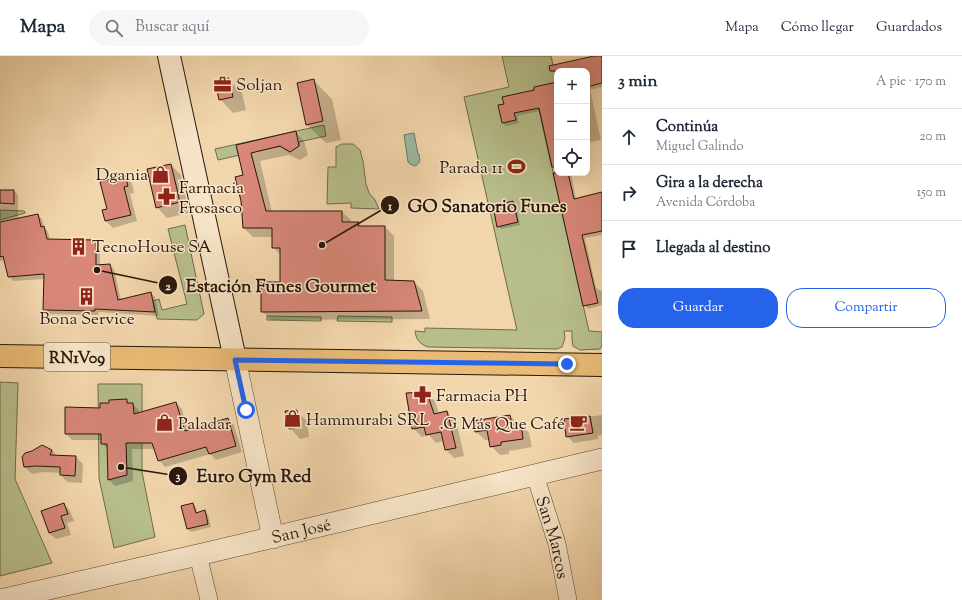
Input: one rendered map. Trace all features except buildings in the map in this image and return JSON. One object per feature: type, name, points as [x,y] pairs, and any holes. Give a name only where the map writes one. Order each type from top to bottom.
[{"type":"main road","points":[[169,56],[235,360]]},
{"type":"main road","name":"RN1V09","points":[[0,356],[602,364]]},
{"type":"street","points":[[235,360],[273,538]]},
{"type":"street","name":"San José","points":[[0,600],[41,595],[198,555],[602,459]]},
{"type":"street","name":"San Marcos","points":[[535,475],[558,544],[568,600]]},
{"type":"street","points":[[198,555],[209,600]]},
{"type":"green space","name":"Parada 11","points":[[502,56],[551,56],[554,69],[554,83],[534,88],[589,331],[602,332],[602,345],[600,349],[580,350],[573,346],[572,331],[564,331],[565,338],[562,347],[557,349],[428,347],[421,343],[416,337],[415,331],[425,332],[425,328],[517,330],[464,97],[509,87]]},
{"type":"green space","points":[[324,125],[326,136],[299,142],[299,146],[290,152],[280,146],[218,160],[215,149]]},
{"type":"green space","points":[[342,144],[353,144],[360,150],[366,184],[369,193],[375,200],[379,209],[351,208],[351,203],[327,204],[328,167],[336,167],[336,147]]},
{"type":"green space","points":[[0,210],[24,211],[25,213],[0,220]]},
{"type":"green space","points":[[185,225],[204,314],[197,320],[157,319],[153,301],[159,299],[162,310],[187,304],[168,229]]},
{"type":"green space","points":[[267,316],[321,317],[321,321],[267,320]]},
{"type":"green space","points":[[338,316],[392,317],[392,322],[337,321]]},
{"type":"green space","points":[[0,382],[18,383],[15,479],[52,563],[0,576]]},
{"type":"green space","points":[[98,384],[142,384],[142,472],[155,537],[114,548],[99,478]]},
{"type":"shaded area","points":[[414,133],[420,159],[418,164],[415,166],[408,162],[404,135]]},
{"type":"place","name":"Soljan","points":[[223,84]]},
{"type":"place","name":"Parada 11","points":[[516,167]]},
{"type":"place","name":"Dgania","points":[[161,174]]},
{"type":"place","name":"Farmacia Frosasco","points":[[166,197]]},
{"type":"place","name":"GO Sanatorio Funes","points":[[322,245]]},
{"type":"place","name":"TecnoHouse SA","points":[[79,246]]},
{"type":"place","name":"Estación Funes Gourmet","points":[[97,270]]},
{"type":"place","name":"Bona Service","points":[[87,296]]},
{"type":"place","name":"Farmacia PH","points":[[423,395]]},
{"type":"place","name":"Hammurabi SRL","points":[[293,419]]},
{"type":"place","name":"Paladar","points":[[165,423]]},
{"type":"place","name":".G Más Que Café","points":[[578,423]]},
{"type":"place","name":"Euro Gym Red","points":[[121,467]]},
{"type":"route","points":[[246,410],[235,360],[567,364]]}]
